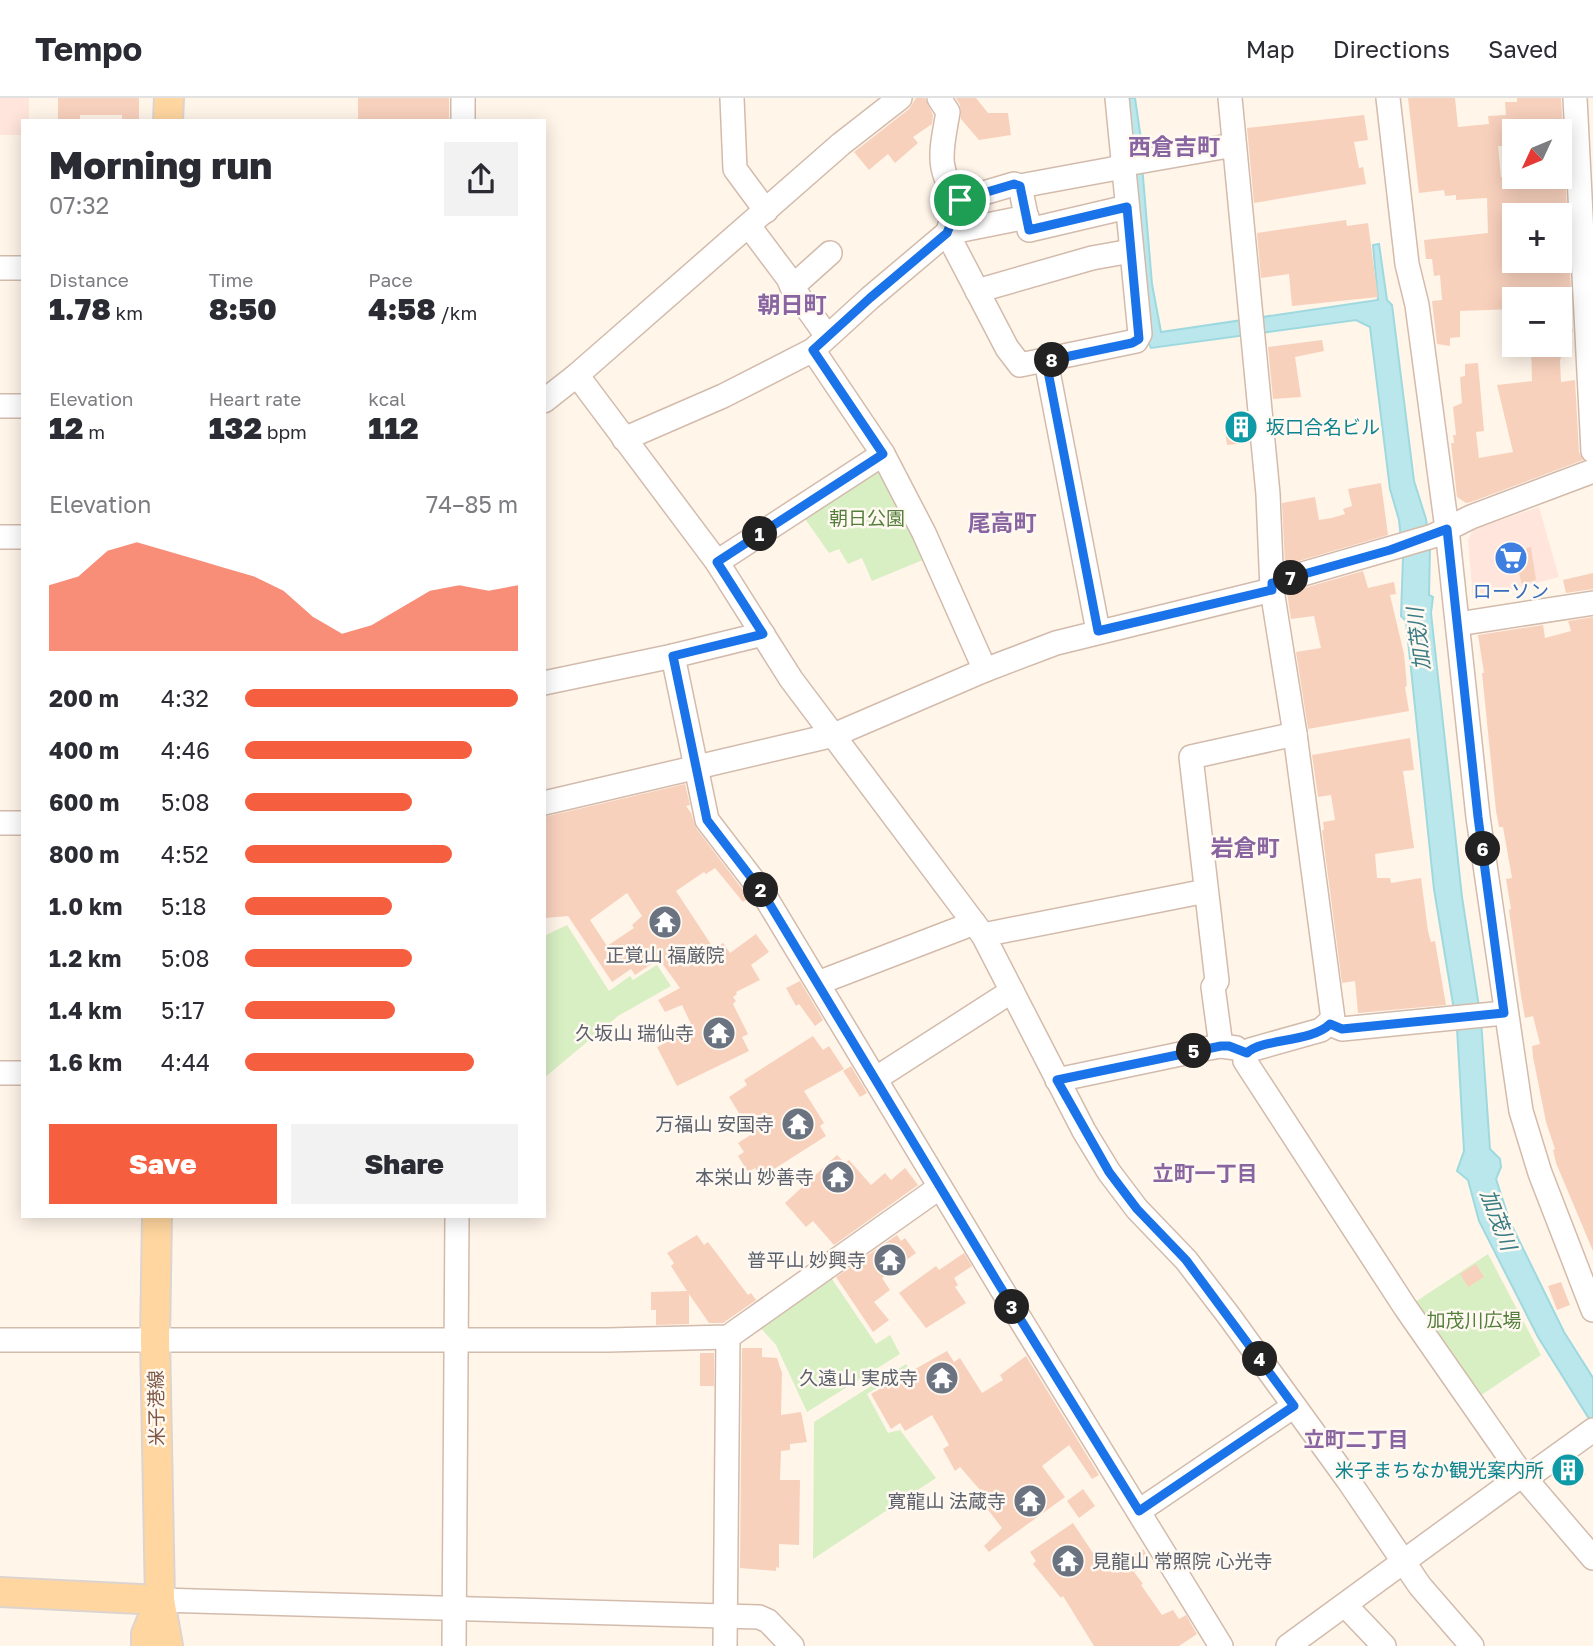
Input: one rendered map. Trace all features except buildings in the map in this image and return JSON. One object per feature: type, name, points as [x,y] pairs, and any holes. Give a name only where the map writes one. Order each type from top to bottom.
[{"type":"main road","points":[[169,98],[169,119]]},
{"type":"main road","name":"米子港線","points":[[157,1218],[155,1339],[160,1600],[168,1646]]},
{"type":"main road","points":[[0,1592],[160,1600]]},
{"type":"main road","name":"米子港線","points":[[146,1646],[146,1634],[160,1600]]},
{"type":"street","points":[[463,98],[463,119]]},
{"type":"street","points":[[732,98],[735,169],[757,219],[820,343],[883,454],[924,534],[985,670]]},
{"type":"street","points":[[546,399],[578,375],[841,144],[900,98]]},
{"type":"street","points":[[939,98],[948,112],[943,133],[942,170],[947,185],[960,200]]},
{"type":"street","points":[[947,233],[1007,348],[1020,365],[1132,343],[1139,339],[1127,207],[1132,163],[1117,98]]},
{"type":"street","points":[[1230,98],[1268,494],[1272,586],[1295,734],[1332,1014],[1330,1024],[1321,1030],[1281,1043],[1253,1048],[1247,1053]]},
{"type":"street","points":[[1388,98],[1408,264],[1417,305],[1438,533],[1458,624],[1496,1014],[1540,1173],[1593,1310]]},
{"type":"street","points":[[1575,98],[1585,144],[1593,451]]},
{"type":"street","points":[[960,200],[1014,184],[1020,186],[1234,145]]},
{"type":"street","points":[[1020,186],[1029,230],[1127,207]]},
{"type":"street","points":[[624,439],[723,396],[820,343],[947,233],[960,200]]},
{"type":"street","points":[[947,233],[1027,217]]},
{"type":"street","points":[[977,291],[1092,258],[1131,251]]},
{"type":"street","points":[[792,287],[830,253]]},
{"type":"street","points":[[0,268],[21,268]]},
{"type":"street","points":[[1046,361],[1098,631]]},
{"type":"street","points":[[578,375],[717,562],[791,679],[979,929],[1084,1131],[1116,1181],[1137,1209],[1186,1260],[1294,1406],[1420,1586],[1472,1646]]},
{"type":"street","points":[[0,407],[21,406]]},
{"type":"street","points":[[717,562],[883,454]]},
{"type":"street","points":[[546,803],[834,735],[985,670],[1056,643],[1272,586],[1390,550],[1593,471]]},
{"type":"street","points":[[0,537],[21,537]]},
{"type":"street","points":[[1458,624],[1593,603]]},
{"type":"street","points":[[546,683],[763,634]]},
{"type":"street","points":[[673,656],[707,820],[763,893],[1221,1646]]},
{"type":"street","points":[[1221,1046],[1213,987],[1217,981],[1191,757],[1295,734]]},
{"type":"street","points":[[0,823],[21,823]]},
{"type":"street","points":[[818,983],[979,929],[1206,891]]},
{"type":"street","points":[[875,1079],[1012,991]]},
{"type":"street","points":[[1330,1024],[1342,1029],[1496,1014]]},
{"type":"street","points":[[1057,1080],[1221,1046],[1247,1053]]},
{"type":"street","points":[[1247,1053],[1247,1064],[1405,1307],[1523,1477],[1593,1558]]},
{"type":"street","points":[[0,1073],[21,1073]]},
{"type":"street","points":[[0,1340],[608,1340],[728,1337],[940,1187]]},
{"type":"street","points":[[454,1646],[457,1218]]},
{"type":"street","points":[[725,1646],[728,1337]]},
{"type":"street","points":[[1139,1511],[1294,1406]]},
{"type":"street","points":[[1288,1646],[1403,1561],[1592,1431]]},
{"type":"street","points":[[160,1600],[759,1617],[768,1621],[792,1646]]},
{"type":"street","points":[[1346,1605],[1384,1646]]},
{"type":"shaded area","points":[[0,98],[29,98],[29,119],[21,119],[21,135],[0,135]]},
{"type":"shaded area","name":"ローソン","points":[[1539,507],[1559,577],[1473,599],[1468,540],[1473,530]]},
{"type":"green space","name":"朝日公園","points":[[878,461],[930,557],[872,581],[862,558],[848,564],[839,549],[829,553],[801,513]]},
{"type":"green space","points":[[567,925],[609,991],[630,976],[633,980],[657,965],[671,986],[618,1016],[546,1076],[546,935]]},
{"type":"green space","name":"加茂川広場","points":[[1488,1254],[1541,1355],[1474,1400],[1412,1304]]},
{"type":"green space","points":[[830,1276],[876,1344],[890,1335],[900,1354],[807,1412],[776,1345],[757,1324]]},
{"type":"green space","points":[[906,1364],[909,1368],[867,1394],[888,1433],[900,1430],[936,1478],[813,1559],[814,1422]]},
{"type":"water","name":"加茂川","points":[[1121,98],[1135,98],[1143,153],[1152,284],[1161,332],[1378,300],[1373,245],[1379,244],[1387,300],[1392,305],[1414,481],[1426,519],[1430,547],[1429,595],[1433,597],[1431,613],[1462,897],[1481,1020],[1490,1149],[1500,1159],[1501,1167],[1496,1179],[1510,1222],[1564,1332],[1593,1378],[1593,1425],[1538,1337],[1479,1221],[1468,1180],[1457,1171],[1464,1151],[1457,1028],[1434,889],[1406,621],[1401,616],[1403,558],[1399,520],[1390,489],[1370,327],[1356,320],[1151,348],[1149,344],[1145,344]]},
{"type":"place","name":"坂口合名ビル","points":[[1241,427]]},
{"type":"place","name":"ローソン","points":[[1511,558]]},
{"type":"place","name":"正覚山 福厳院","points":[[665,922]]},
{"type":"place","name":"久坂山 瑞仙寺","points":[[719,1033]]},
{"type":"place","name":"万福山 安国寺","points":[[798,1124]]},
{"type":"place","name":"本栄山 妙善寺","points":[[838,1177]]},
{"type":"place","name":"普平山 妙興寺","points":[[890,1260]]},
{"type":"place","name":"久遠山 実成寺","points":[[942,1378]]},
{"type":"place","name":"米子まちなか観光案内所","points":[[1568,1470]]},
{"type":"place","name":"寛龍山 法蔵寺","points":[[1030,1501]]},
{"type":"place","name":"見龍山 常照院 心光寺","points":[[1068,1561]]},
{"type":"district","name":"西倉吉町","points":[[1174,147]]},
{"type":"district","name":"朝日町","points":[[792,305]]},
{"type":"district","name":"尾高町","points":[[1002,523]]},
{"type":"district","name":"岩倉町","points":[[1245,848]]},
{"type":"district","name":"立町一丁目","points":[[1205,1174]]},
{"type":"district","name":"立町二丁目","points":[[1356,1440]]},
{"type":"route","points":[[1014,184],[1020,186],[1029,230],[1127,207],[1139,339],[1132,343],[1046,361],[1098,631],[1272,590],[1272,583],[1390,550],[1447,529],[1478,817],[1504,1013],[1342,1029],[1330,1024],[1321,1030],[1281,1043],[1253,1048],[1247,1053],[1221,1046],[1057,1080],[1109,1172],[1137,1209],[1186,1260],[1294,1406],[1139,1511],[763,893],[707,820],[673,656],[763,634],[717,562],[883,454],[813,350],[907,265],[947,233],[960,200],[1014,184]]}]
